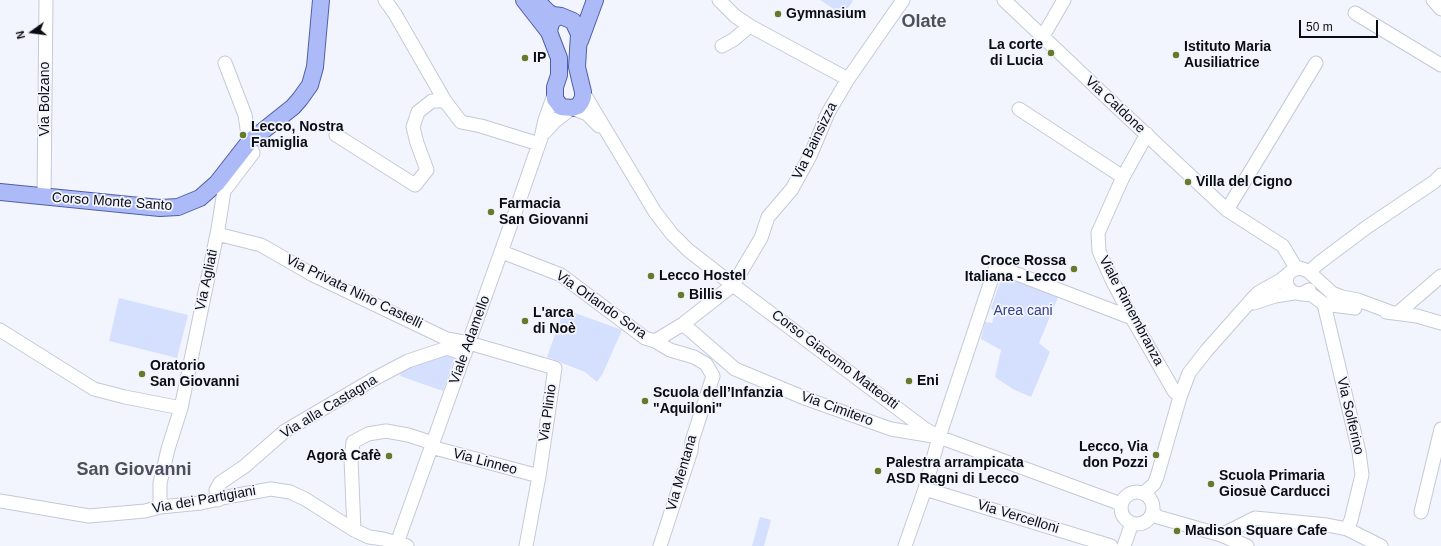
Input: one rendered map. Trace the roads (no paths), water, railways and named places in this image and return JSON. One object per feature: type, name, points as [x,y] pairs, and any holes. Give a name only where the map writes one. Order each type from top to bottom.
[{"type":"main road","points":[[249,142],[293,107],[310,85],[315,67],[321,0]]},
{"type":"main road","points":[[524,0],[549,32],[560,58],[555,99],[562,107],[572,108],[578,106],[581,102],[583,92],[577,67],[580,41],[595,0]]},
{"type":"main road","points":[[536,0],[548,12],[573,21],[577,27],[580,41]]},
{"type":"main road","points":[[549,32],[551,22],[556,18],[565,17],[582,9],[589,0]]},
{"type":"main road","name":"Corso Monte Santo","points":[[0,192],[160,208],[183,206],[200,198],[217,183],[249,142]]},
{"type":"street","name":"Via Bolzano","points":[[44,197],[46,0]]},
{"type":"street","points":[[385,0],[395,14],[445,101],[461,122],[540,141]]},
{"type":"street","points":[[719,0],[735,16],[750,26],[848,79]]},
{"type":"street","name":"Via Bainsizza","points":[[733,284],[761,238],[768,217],[792,189],[806,163],[828,113],[848,79],[903,0]]},
{"type":"street","name":"Via Caldone","points":[[1004,0],[1227,210],[1283,246],[1292,272]]},
{"type":"street","points":[[1043,36],[1064,0]]},
{"type":"street","points":[[1433,0],[1441,9]]},
{"type":"street","points":[[1355,13],[1441,65]]},
{"type":"street","points":[[722,46],[733,40],[750,26]]},
{"type":"street","name":"Via Agliati","points":[[160,507],[160,483],[180,408],[217,234],[224,191],[253,153],[249,142],[246,115],[225,63]]},
{"type":"street","points":[[1227,210],[1316,64]]},
{"type":"street","name":"Viale Adamello","points":[[400,545],[432,445],[502,252],[555,92]]},
{"type":"street","name":"Corso Giacomo Matteotti","points":[[583,92],[655,212],[672,234],[688,250],[925,429],[939,436],[1121,504]]},
{"type":"street","points":[[336,135],[415,185],[427,170],[413,127],[418,112],[432,101],[445,101]]},
{"type":"street","name":"Viale Adamello","points":[[540,141],[554,121],[572,108]]},
{"type":"street","name":"Corso Giacomo Matteotti","points":[[572,108],[587,114],[609,135]]},
{"type":"street","points":[[1019,109],[1123,177]]},
{"type":"street","name":"Viale Rimembranza","points":[[1147,134],[1123,177],[1098,233],[1099,251],[1132,318],[1174,391],[1180,397]]},
{"type":"street","points":[[1310,273],[1319,263],[1367,227],[1434,182],[1441,175]]},
{"type":"street","name":"Via Privata Nino Castelli","points":[[217,234],[262,245],[313,275],[467,348]]},
{"type":"street","name":"Via Orlando Sora","points":[[502,252],[561,275],[644,338],[655,341],[683,324],[733,284]]},
{"type":"street","points":[[905,546],[925,489],[939,436],[996,266],[1132,318]]},
{"type":"street","points":[[1144,493],[1150,488],[1157,477],[1186,378],[1254,296],[1292,272],[1304,269],[1332,293],[1396,313]]},
{"type":"street","points":[[1292,272],[1286,285],[1290,291],[1298,294],[1309,290],[1312,284],[1310,273]]},
{"type":"street","points":[[1396,313],[1441,276]]},
{"type":"street","points":[[1244,309],[1263,299],[1278,295],[1298,294],[1312,296],[1324,304],[1417,316],[1441,323]]},
{"type":"street","name":"Via Solferino","points":[[1324,304],[1360,460],[1362,475],[1351,520],[1347,529]]},
{"type":"street","name":"Via Cimitero","points":[[683,324],[735,369],[807,399],[891,429],[939,436]]},
{"type":"street","points":[[0,330],[94,389],[180,408]]},
{"type":"street","name":"Via Mentana","points":[[655,341],[670,350],[694,357],[706,364],[713,376],[660,546]]},
{"type":"street","name":"Via alla Castagna","points":[[218,500],[216,490],[220,483],[245,466],[291,427],[408,361],[447,348],[467,348]]},
{"type":"street","name":"Via Plinio","points":[[467,348],[555,368],[539,476],[526,546]]},
{"type":"street","points":[[1421,512],[1441,429]]},
{"type":"street","name":"Via Linneo","points":[[354,530],[351,459],[353,442],[368,434],[386,431],[539,476]]},
{"type":"street","name":"Via dei Partigiani","points":[[0,501],[89,516],[145,511],[160,507],[201,503],[271,489],[290,492],[305,499],[354,530],[369,537],[400,545]]},
{"type":"street","name":"Via Vercelloni","points":[[925,489],[1111,546]]},
{"type":"street","points":[[1135,491],[1144,493],[1151,499],[1153,512],[1147,521],[1142,523],[1132,523],[1124,518],[1121,509],[1123,499],[1135,491]]},
{"type":"street","points":[[1153,512],[1158,516],[1221,535],[1247,546]]},
{"type":"street","points":[[1221,535],[1255,518],[1327,525],[1347,529],[1381,546]]},
{"type":"street","points":[[1124,546],[1132,523]]},
{"type":"place","name":"Gymnasium","points":[[778,14]]},
{"type":"place","name":"La corte di Lucia","points":[[1051,53]]},
{"type":"place","name":"Istituto Maria Ausiliatrice","points":[[1176,55]]},
{"type":"place","name":"IP","points":[[525,58]]},
{"type":"place","name":"Lecco, Nostra Famiglia","points":[[243,135]]},
{"type":"place","name":"Villa del Cigno","points":[[1188,182]]},
{"type":"place","name":"Farmacia San Giovanni","points":[[491,212]]},
{"type":"place","name":"Croce Rossa Italiana - Lecco","points":[[1074,269]]},
{"type":"place","name":"Lecco Hostel","points":[[651,276]]},
{"type":"place","name":"Billis","points":[[681,295]]},
{"type":"place","name":"L'arca di Noè","points":[[525,321]]},
{"type":"place","name":"Oratorio San Giovanni","points":[[142,374]]},
{"type":"place","name":"Eni","points":[[909,381]]},
{"type":"place","name":"Scuola dell’Infanzia \"Aquiloni\"","points":[[645,401]]},
{"type":"place","name":"Lecco, Via don Pozzi","points":[[1156,455]]},
{"type":"place","name":"Agorà Cafè","points":[[389,456]]},
{"type":"place","name":"Palestra arrampicata ASD Ragni di Lecco","points":[[878,471]]},
{"type":"place","name":"Scuola Primaria Giosuè Carducci","points":[[1211,484]]},
{"type":"place","name":"Madison Square Cafe","points":[[1177,531]]},
{"type":"district","name":"Olate","points":[[924,22]]},
{"type":"district","name":"San Giovanni","points":[[134,470]]},
{"type":"park label","name":"Area cani","points":[[1023,311]]}]
